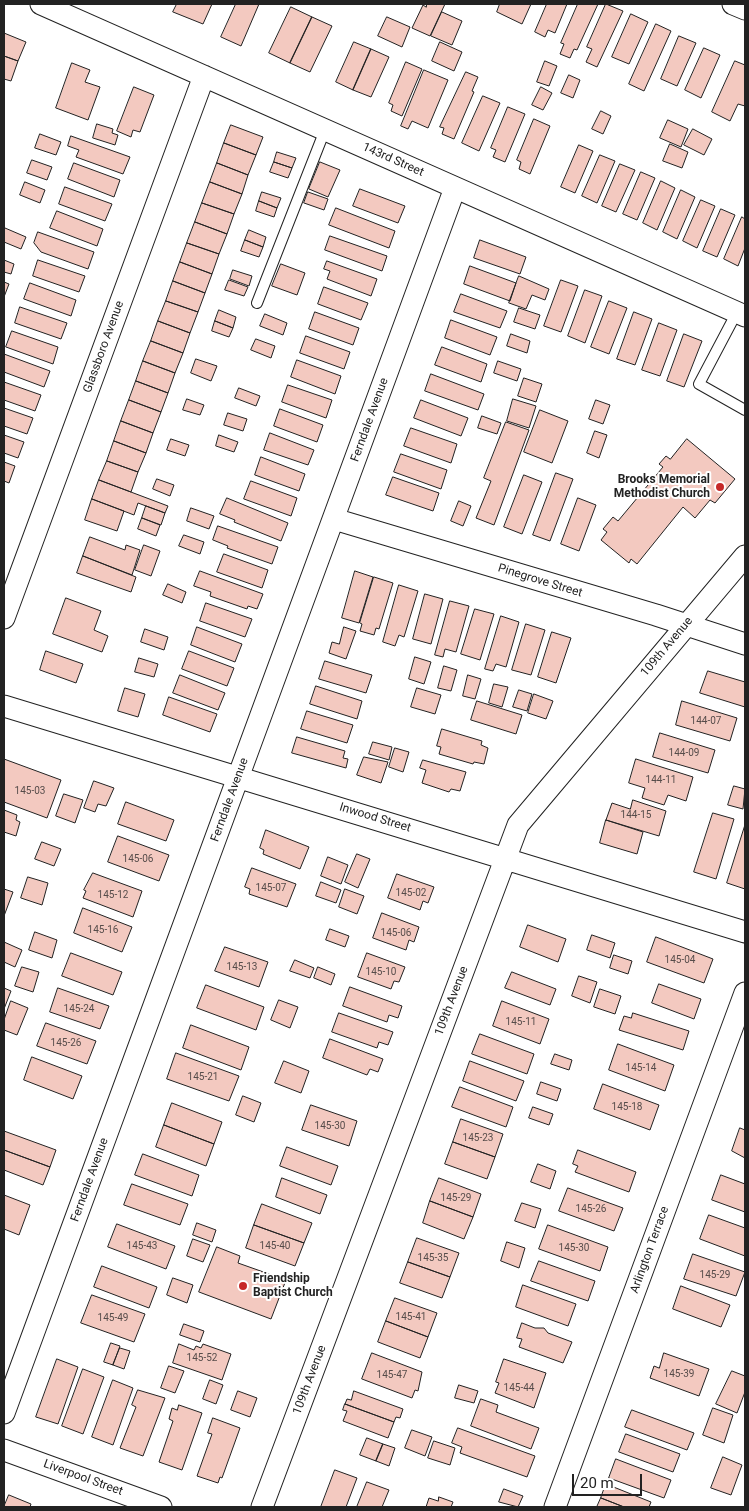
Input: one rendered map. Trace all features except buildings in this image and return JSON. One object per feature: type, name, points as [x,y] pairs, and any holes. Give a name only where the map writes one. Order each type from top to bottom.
[{"type":"street","name":"143rd Street","points":[[41,4],[741,314]]},
{"type":"street","points":[[733,4],[745,9]]},
{"type":"street","name":"Glassboro Avenue","points":[[4,618],[204,76]]},
{"type":"street","name":"Ferndale Avenue","points":[[4,1412],[455,188]]},
{"type":"street","name":"Pinegrove Street","points":[[334,519],[745,644]]},
{"type":"street","name":"109th Avenue","points":[[262,1507],[518,825],[745,556]]},
{"type":"street","name":"Inwood Street","points":[[4,706],[745,932]]},
{"type":"street","name":"Arlington Terrace","points":[[555,1507],[745,993]]},
{"type":"street","name":"Liverpool Street","points":[[4,1450],[161,1507]]},
{"type":"lane","points":[[257,303],[325,130]]},
{"type":"lane","points":[[741,314],[699,384],[745,410]]},
{"type":"place","name":"Brooks Memorial Methodist Church","points":[[720,487]]},
{"type":"place","name":"Friendship Baptist Church","points":[[243,1286]]}]
